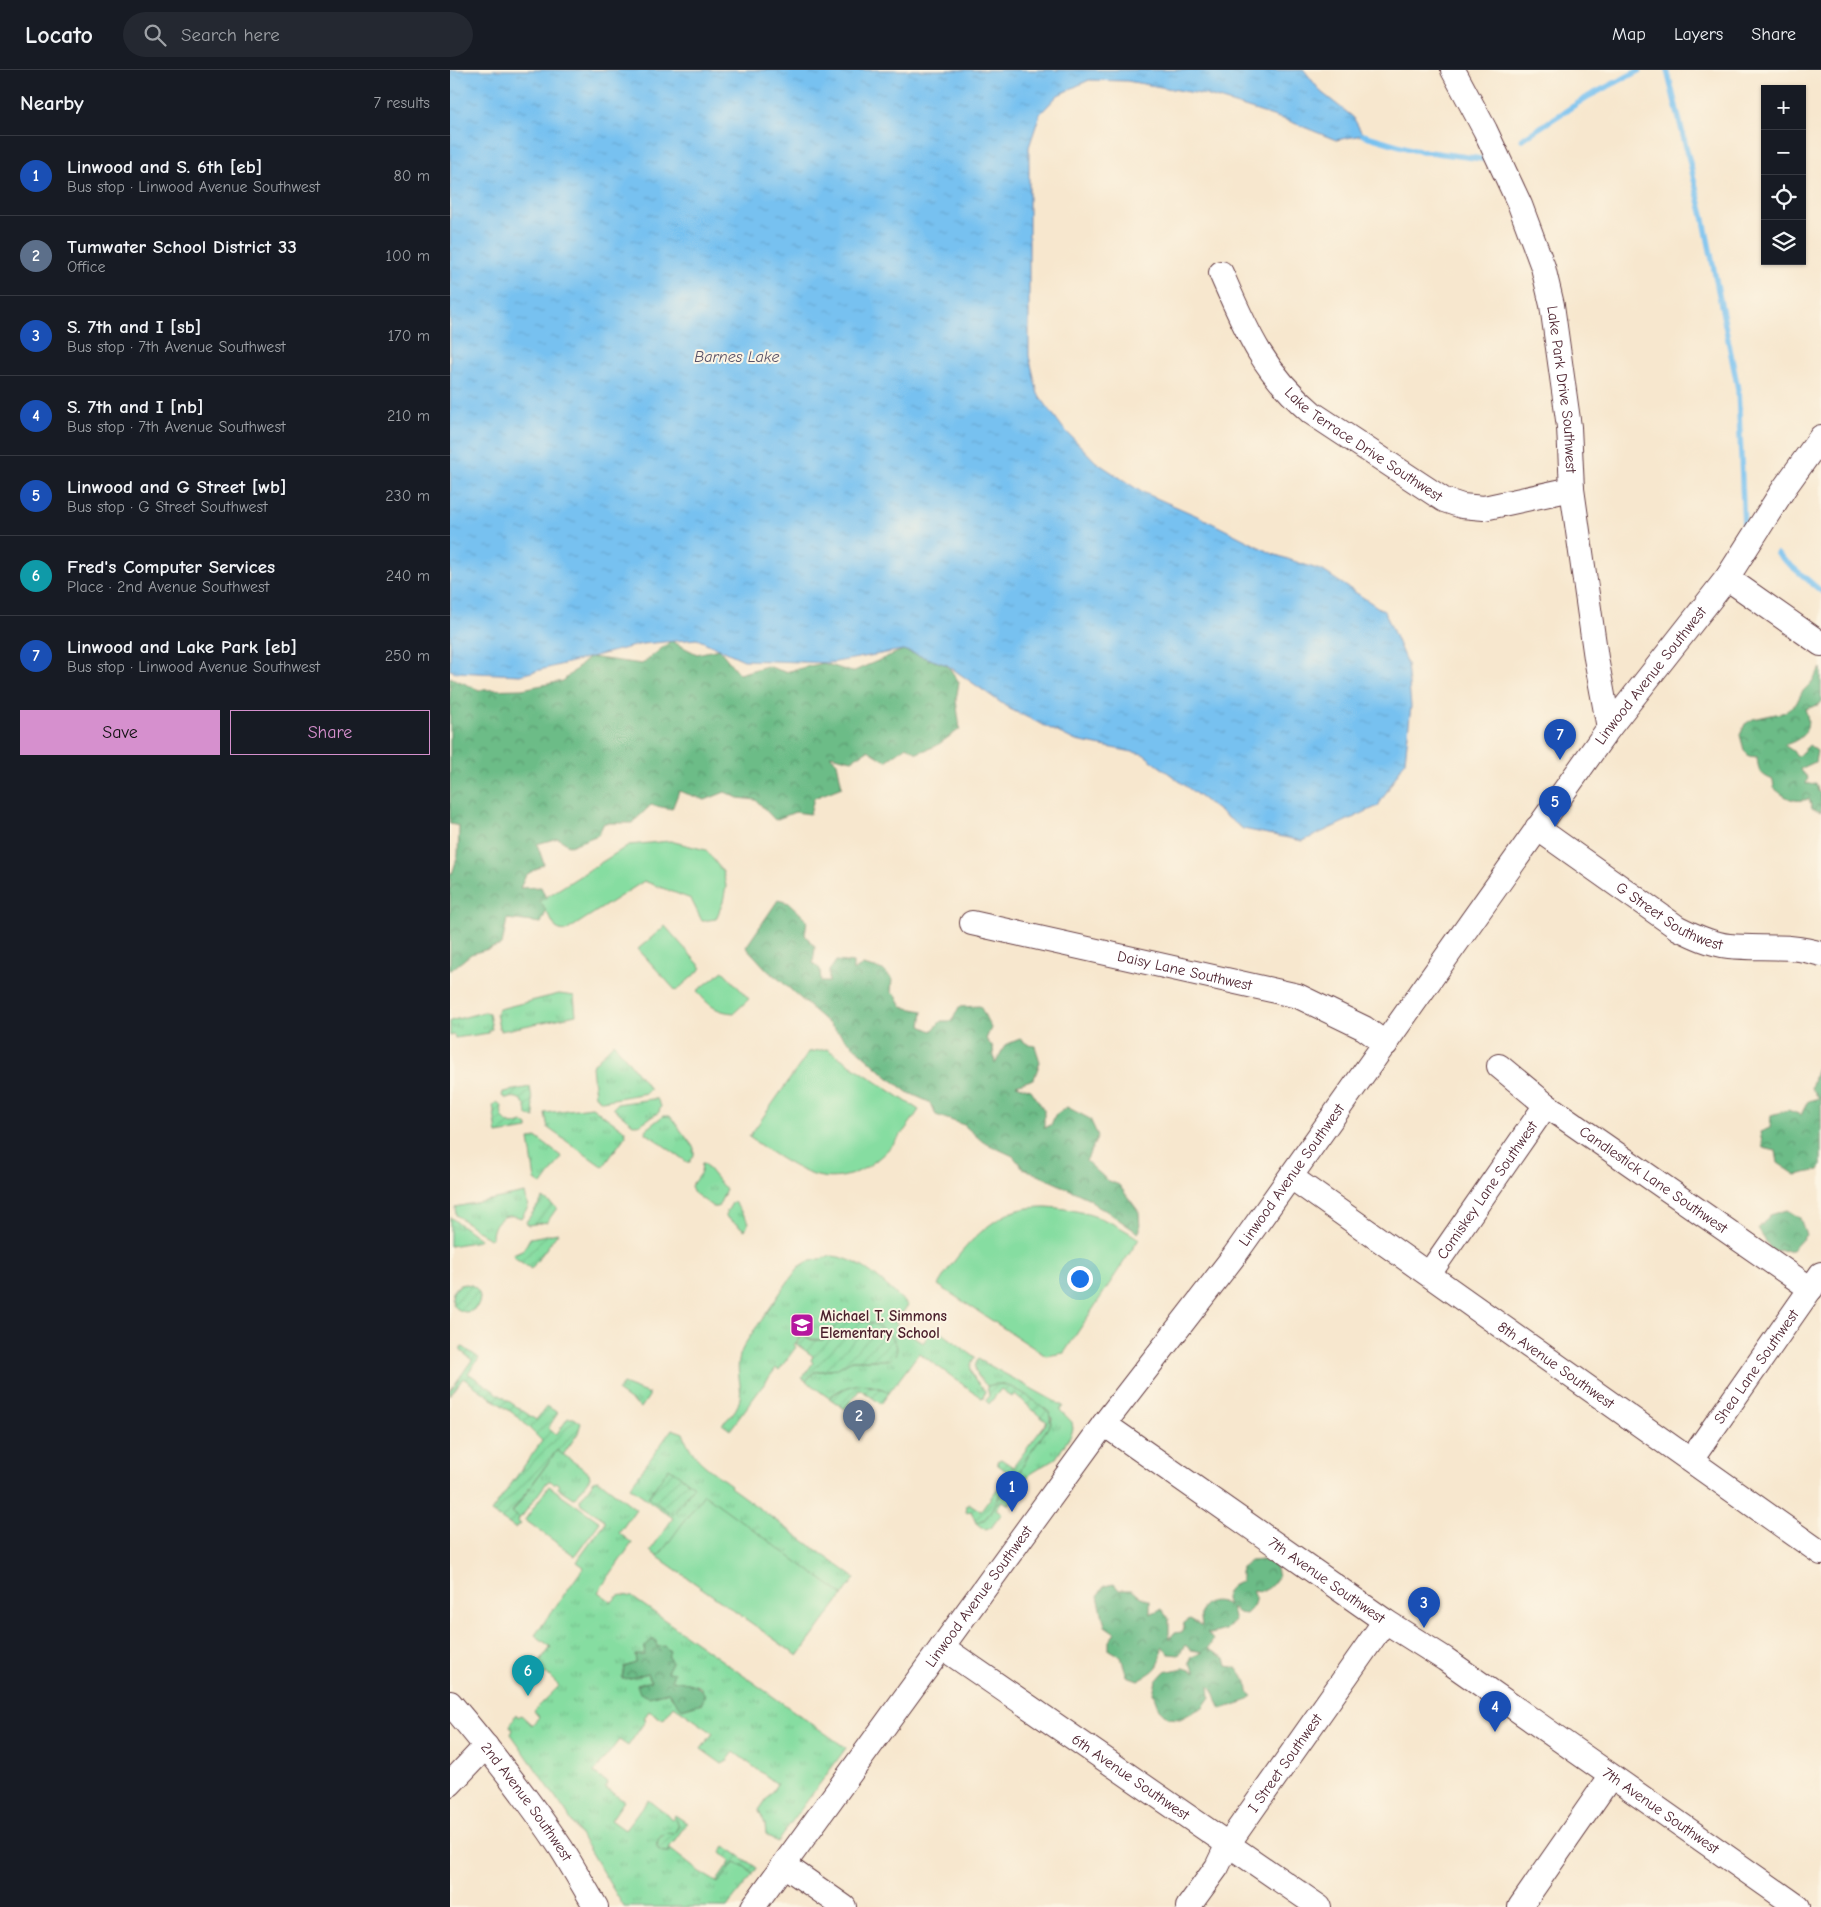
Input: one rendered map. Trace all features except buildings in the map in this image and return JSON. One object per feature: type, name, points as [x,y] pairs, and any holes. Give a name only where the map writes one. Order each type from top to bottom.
[{"type":"street","name":"Lake Park Drive Southwest","points":[[1453,70],[1486,130],[1520,205],[1543,267],[1552,305],[1569,427],[1572,489],[1596,658],[1609,728]]},
{"type":"street","name":"Lake Terrace Drive Southwest","points":[[1221,274],[1250,339],[1271,372],[1295,399],[1312,413],[1444,500],[1462,506],[1484,508],[1572,489]]},
{"type":"street","name":"Linwood Avenue Southwest","points":[[753,1907],[1104,1424],[1234,1256],[1609,728],[1727,578],[1785,488],[1821,438]]},
{"type":"street","points":[[1727,578],[1821,644]]},
{"type":"street","name":"G Street Southwest","points":[[1537,828],[1678,928],[1701,939],[1728,946],[1806,949],[1821,954]]},
{"type":"street","name":"Daisy Lane Southwest","points":[[972,924],[1298,996],[1364,1028],[1386,1044]]},
{"type":"street","name":"Candlestick Lane Southwest","points":[[1500,1066],[1546,1105],[1816,1282]]},
{"type":"street","name":"Comiskey Lane Southwest","points":[[1429,1274],[1546,1105]]},
{"type":"street","name":"8th Avenue Southwest","points":[[1290,1177],[1821,1553]]},
{"type":"street","name":"Shea Lane Southwest","points":[[1691,1460],[1816,1282]]},
{"type":"street","name":"7th Avenue Southwest","points":[[1104,1424],[1385,1621],[1446,1659],[1798,1907]]},
{"type":"street","name":"I Street Southwest","points":[[1188,1907],[1217,1867],[1228,1844],[1385,1621]]},
{"type":"street","name":"6th Avenue Southwest","points":[[942,1646],[1319,1907]]},
{"type":"street","name":"2nd Avenue Southwest","points":[[450,1703],[531,1804],[562,1849],[596,1907]]},
{"type":"street","points":[[450,1784],[486,1746]]},
{"type":"street","points":[[1520,1907],[1611,1776]]},
{"type":"street","points":[[784,1865],[844,1907]]},
{"type":"green space","points":[[671,641],[697,654],[719,649],[739,674],[767,666],[785,672],[823,663],[852,672],[903,650],[947,665],[959,682],[956,700],[960,729],[936,746],[917,753],[907,746],[886,761],[868,750],[852,760],[830,755],[837,763],[842,787],[814,798],[810,814],[795,812],[775,820],[756,800],[738,798],[725,792],[705,800],[679,791],[672,809],[651,805],[632,823],[604,823],[598,835],[570,846],[558,838],[537,844],[544,864],[526,875],[520,888],[541,887],[549,905],[541,923],[507,919],[502,945],[471,954],[450,971],[450,874],[452,874],[458,855],[459,826],[450,824],[450,677],[479,690],[522,689],[563,681],[589,657],[642,664]]},
{"type":"green space","points":[[1821,668],[1821,701],[1818,705],[1805,709],[1808,722],[1805,733],[1791,743],[1784,745],[1793,751],[1797,757],[1809,745],[1817,751],[1815,762],[1800,769],[1808,778],[1806,784],[1816,783],[1821,794],[1821,812],[1812,808],[1809,799],[1790,799],[1774,788],[1773,780],[1760,772],[1757,757],[1749,756],[1744,750],[1740,735],[1745,724],[1753,719],[1785,712],[1796,704],[1802,692]]},
{"type":"green space","points":[[670,841],[706,850],[723,872],[726,886],[723,902],[716,919],[702,921],[691,899],[644,881],[566,931],[556,928],[540,901],[629,845]]},
{"type":"green space","points":[[778,900],[789,903],[807,920],[805,935],[815,947],[813,963],[820,969],[821,982],[829,982],[829,971],[836,961],[853,963],[853,971],[863,965],[883,970],[892,979],[891,992],[896,995],[902,1007],[923,1011],[921,1026],[932,1031],[941,1021],[952,1021],[959,1007],[980,1006],[991,1028],[986,1039],[993,1048],[995,1064],[1005,1045],[1020,1039],[1029,1045],[1035,1046],[1040,1062],[1034,1079],[1016,1085],[1031,1090],[1044,1110],[1044,1128],[1051,1125],[1055,1115],[1067,1107],[1090,1119],[1098,1136],[1086,1161],[1107,1180],[1119,1185],[1139,1212],[1140,1230],[1138,1233],[1105,1210],[1097,1207],[1090,1199],[1023,1168],[1013,1156],[983,1142],[964,1125],[936,1115],[929,1102],[907,1092],[889,1078],[768,971],[746,947]]},
{"type":"green space","points":[[665,926],[702,968],[676,991],[638,949]]},
{"type":"green space","points":[[723,971],[749,999],[734,1013],[713,1007],[697,991]]},
{"type":"green space","points":[[559,994],[574,996],[576,1015],[501,1031],[501,1028],[499,1028],[496,1013],[499,1009]]},
{"type":"green space","points":[[484,1012],[489,1014],[492,1029],[489,1030],[489,1033],[455,1038],[454,1035],[450,1036],[450,1021]]},
{"type":"green space","points":[[614,1043],[650,1089],[646,1093],[602,1101],[595,1096],[592,1066]]},
{"type":"green space","points":[[827,1049],[919,1110],[899,1138],[873,1162],[859,1171],[843,1177],[826,1178],[800,1169],[770,1152],[749,1137],[809,1052]]},
{"type":"green space","points":[[1821,1066],[1821,1165],[1819,1170],[1796,1175],[1778,1163],[1776,1151],[1763,1148],[1760,1132],[1770,1128],[1771,1115],[1788,1110],[1801,1115],[1808,1101],[1819,1098],[1811,1088],[1817,1067]]},
{"type":"green space","points":[[530,1087],[535,1118],[527,1115],[524,1103],[519,1099],[507,1099],[502,1096],[503,1092]]},
{"type":"green space","points":[[657,1099],[661,1106],[659,1112],[639,1125],[633,1124],[613,1108],[617,1104]]},
{"type":"green space","points":[[497,1102],[502,1106],[502,1115],[507,1122],[513,1125],[522,1122],[528,1126],[528,1129],[497,1134],[493,1105]]},
{"type":"green space","points":[[592,1107],[625,1131],[626,1135],[603,1167],[548,1128],[545,1113]]},
{"type":"green space","points":[[663,1116],[670,1116],[694,1148],[694,1155],[690,1162],[687,1162],[646,1133],[646,1129]]},
{"type":"green space","points":[[537,1138],[562,1157],[542,1185],[535,1180],[529,1139]]},
{"type":"green space","points":[[702,1163],[726,1190],[718,1207],[713,1207],[693,1192],[691,1186],[701,1172]]},
{"type":"green space","points":[[525,1193],[528,1207],[521,1218],[510,1216],[501,1219],[494,1227],[492,1238],[489,1239],[456,1215],[455,1207]]},
{"type":"green space","points":[[543,1198],[557,1208],[547,1222],[528,1225],[526,1222]]},
{"type":"green space","points":[[734,1202],[749,1222],[745,1230],[726,1217],[726,1213]]},
{"type":"green space","points":[[1046,1207],[1071,1210],[1095,1216],[1139,1239],[1064,1353],[1046,1356],[938,1285],[961,1253],[979,1233],[990,1225],[1012,1212]]},
{"type":"green space","points":[[1787,1210],[1800,1218],[1806,1235],[1792,1250],[1772,1251],[1758,1229],[1770,1215]]},
{"type":"green space","points":[[450,1217],[480,1239],[479,1241],[450,1246]]},
{"type":"green space","points":[[558,1233],[531,1269],[514,1257],[513,1254],[524,1249],[530,1238]]},
{"type":"green space","points":[[832,1256],[854,1262],[864,1268],[882,1281],[908,1305],[895,1323],[923,1343],[934,1327],[975,1357],[972,1362],[971,1371],[985,1391],[983,1399],[919,1353],[889,1393],[874,1386],[858,1385],[843,1389],[829,1398],[806,1381],[814,1372],[830,1370],[852,1360],[877,1360],[890,1335],[871,1323],[851,1318],[831,1330],[823,1340],[812,1339],[802,1335],[794,1345],[796,1347],[779,1370],[776,1368],[730,1430],[722,1424],[738,1405],[740,1396],[739,1360],[749,1338],[799,1267],[807,1262]]},
{"type":"green space","points":[[466,1284],[476,1288],[480,1298],[476,1308],[466,1312],[456,1308],[452,1298],[456,1288]]},
{"type":"green space","points":[[851,1318],[871,1323],[888,1334],[896,1344],[897,1350],[895,1355],[889,1360],[852,1360],[836,1369],[814,1372],[806,1381],[802,1378],[813,1363],[811,1360],[813,1356],[796,1344],[803,1336],[812,1340],[823,1340],[838,1324]]},
{"type":"green space","points":[[463,1347],[479,1358],[468,1373],[536,1420],[547,1406],[558,1413],[548,1428],[556,1435],[568,1418],[574,1418],[581,1423],[578,1433],[563,1455],[557,1450],[512,1512],[519,1518],[518,1522],[521,1524],[515,1528],[491,1512],[542,1441],[517,1416],[463,1378],[450,1396],[450,1391],[472,1360],[461,1351]]},
{"type":"green space","points":[[978,1359],[1063,1406],[1060,1410],[1072,1422],[1073,1429],[1056,1458],[1031,1473],[1009,1505],[1002,1501],[996,1509],[1002,1513],[991,1528],[986,1530],[976,1523],[985,1519],[993,1509],[999,1497],[1019,1473],[1051,1423],[1052,1418],[1002,1384],[987,1386],[979,1377],[975,1367]]},
{"type":"green space","points":[[623,1384],[649,1394],[641,1408],[617,1391]]},
{"type":"green space","points":[[860,1384],[883,1389],[889,1393],[881,1404],[860,1389],[845,1409],[829,1398],[843,1389]]},
{"type":"green space","points":[[997,1384],[1018,1390],[1049,1412],[1051,1423],[1019,1473],[999,1497],[993,1509],[985,1519],[976,1523],[971,1511],[966,1512],[967,1505],[970,1504],[981,1511],[1009,1473],[998,1465],[997,1461],[1001,1459],[1013,1467],[1047,1422],[1015,1394],[1012,1397],[1001,1389],[989,1404],[986,1401],[989,1396],[987,1386]]},
{"type":"green space","points":[[672,1429],[683,1433],[691,1451],[702,1463],[731,1485],[730,1487],[855,1578],[798,1656],[650,1551],[673,1518],[630,1487]]},
{"type":"green space","points":[[557,1450],[589,1473],[590,1478],[576,1497],[573,1498],[558,1488],[560,1485],[556,1482],[554,1484],[548,1481],[519,1518],[512,1513]]},
{"type":"green space","points":[[669,1468],[694,1486],[673,1515],[648,1497]]},
{"type":"green space","points":[[598,1480],[636,1509],[619,1533],[632,1543],[598,1592],[612,1602],[620,1595],[632,1597],[846,1748],[777,1842],[766,1834],[765,1824],[759,1810],[777,1784],[734,1752],[722,1764],[701,1749],[713,1733],[674,1706],[663,1720],[649,1711],[644,1718],[646,1720],[628,1746],[619,1740],[594,1773],[607,1783],[605,1788],[624,1801],[611,1820],[625,1830],[648,1800],[672,1819],[674,1817],[679,1825],[674,1834],[661,1835],[656,1844],[667,1852],[670,1849],[698,1871],[718,1883],[734,1863],[744,1866],[753,1874],[727,1907],[624,1907],[566,1812],[511,1734],[513,1730],[510,1726],[516,1714],[518,1717],[521,1715],[532,1725],[539,1717],[534,1711],[559,1686],[546,1673],[540,1679],[538,1678],[537,1666],[551,1647],[535,1635],[584,1567],[577,1562],[605,1523],[605,1520],[581,1504],[580,1500],[594,1481]],"holes":[[[644,1655],[667,1672],[671,1680],[699,1686],[703,1690],[673,1699],[668,1692],[663,1694],[651,1680],[649,1673],[622,1678],[624,1667],[636,1663]]]},
{"type":"green space","points":[[549,1486],[600,1522],[575,1556],[525,1520]]},
{"type":"green space","points":[[704,1494],[843,1595],[798,1656],[658,1557]]},
{"type":"green space","points":[[1263,1560],[1275,1565],[1278,1577],[1275,1581],[1265,1590],[1253,1590],[1254,1603],[1246,1614],[1239,1613],[1231,1608],[1235,1620],[1226,1630],[1211,1634],[1207,1632],[1213,1640],[1208,1649],[1225,1658],[1227,1666],[1237,1668],[1247,1682],[1248,1692],[1253,1696],[1246,1701],[1221,1709],[1209,1685],[1210,1697],[1203,1707],[1180,1719],[1168,1718],[1159,1709],[1153,1693],[1156,1681],[1164,1672],[1184,1668],[1196,1672],[1189,1663],[1192,1657],[1203,1652],[1191,1650],[1185,1645],[1179,1655],[1169,1654],[1162,1646],[1159,1663],[1154,1670],[1138,1680],[1127,1676],[1121,1657],[1109,1650],[1109,1641],[1115,1633],[1105,1626],[1098,1596],[1104,1586],[1114,1584],[1119,1590],[1132,1590],[1150,1601],[1150,1614],[1161,1609],[1169,1619],[1169,1640],[1174,1633],[1182,1632],[1184,1623],[1190,1619],[1202,1626],[1202,1608],[1208,1603],[1216,1601],[1228,1605],[1226,1597],[1228,1590],[1233,1585],[1241,1582],[1241,1569],[1250,1561]]},
{"type":"green space","points":[[653,1639],[656,1641],[657,1647],[664,1646],[670,1651],[668,1657],[672,1662],[667,1672],[674,1673],[671,1680],[691,1684],[699,1688],[705,1695],[702,1703],[682,1709],[668,1692],[649,1697],[640,1693],[637,1685],[651,1681],[648,1673],[622,1679],[624,1667],[636,1663],[635,1655],[644,1655],[645,1646]]},
{"type":"green space","points":[[675,1815],[687,1823],[668,1852],[660,1851],[657,1847],[658,1839],[666,1833],[674,1834],[679,1825],[674,1817]]},
{"type":"green space","points":[[725,1846],[757,1868],[753,1874],[744,1866],[734,1863],[718,1883],[717,1881],[731,1861],[721,1852]]},
{"type":"water","name":"Barnes Lake","points":[[450,70],[1304,70],[1321,92],[1353,117],[1363,135],[1336,140],[1289,121],[1206,95],[1127,81],[1089,80],[1058,95],[1040,114],[1029,147],[1029,356],[1038,394],[1063,428],[1096,462],[1140,491],[1202,518],[1273,554],[1323,571],[1385,612],[1407,664],[1411,706],[1405,761],[1378,806],[1303,841],[1243,829],[1143,754],[1076,741],[1010,709],[947,665],[903,650],[830,663],[744,660],[697,639],[642,644],[520,675],[456,672],[450,670]]},
{"type":"waterway","points":[[1522,139],[1589,96],[1640,70]]},
{"type":"waterway","points":[[1667,70],[1704,220],[1738,389],[1744,527]]},
{"type":"waterway","points":[[1363,135],[1414,150],[1482,159]]},
{"type":"waterway","points":[[1777,554],[1821,591]]},
{"type":"place","name":"Linwood and Lake Park [eb]","points":[[1560,760]]},
{"type":"place","name":"Linwood and G Street [wb]","points":[[1555,827]]},
{"type":"place","name":"Michael T. Simmons Elementary School","points":[[802,1325]]},
{"type":"place","name":"Tumwater School District 33","points":[[859,1441]]},
{"type":"place","name":"Linwood and S. 6th [eb]","points":[[1012,1512]]},
{"type":"place","name":"S. 7th and I [sb]","points":[[1424,1628]]},
{"type":"place","name":"Fred's Computer Services","points":[[528,1696]]},
{"type":"place","name":"S. 7th and I [nb]","points":[[1495,1732]]}]
